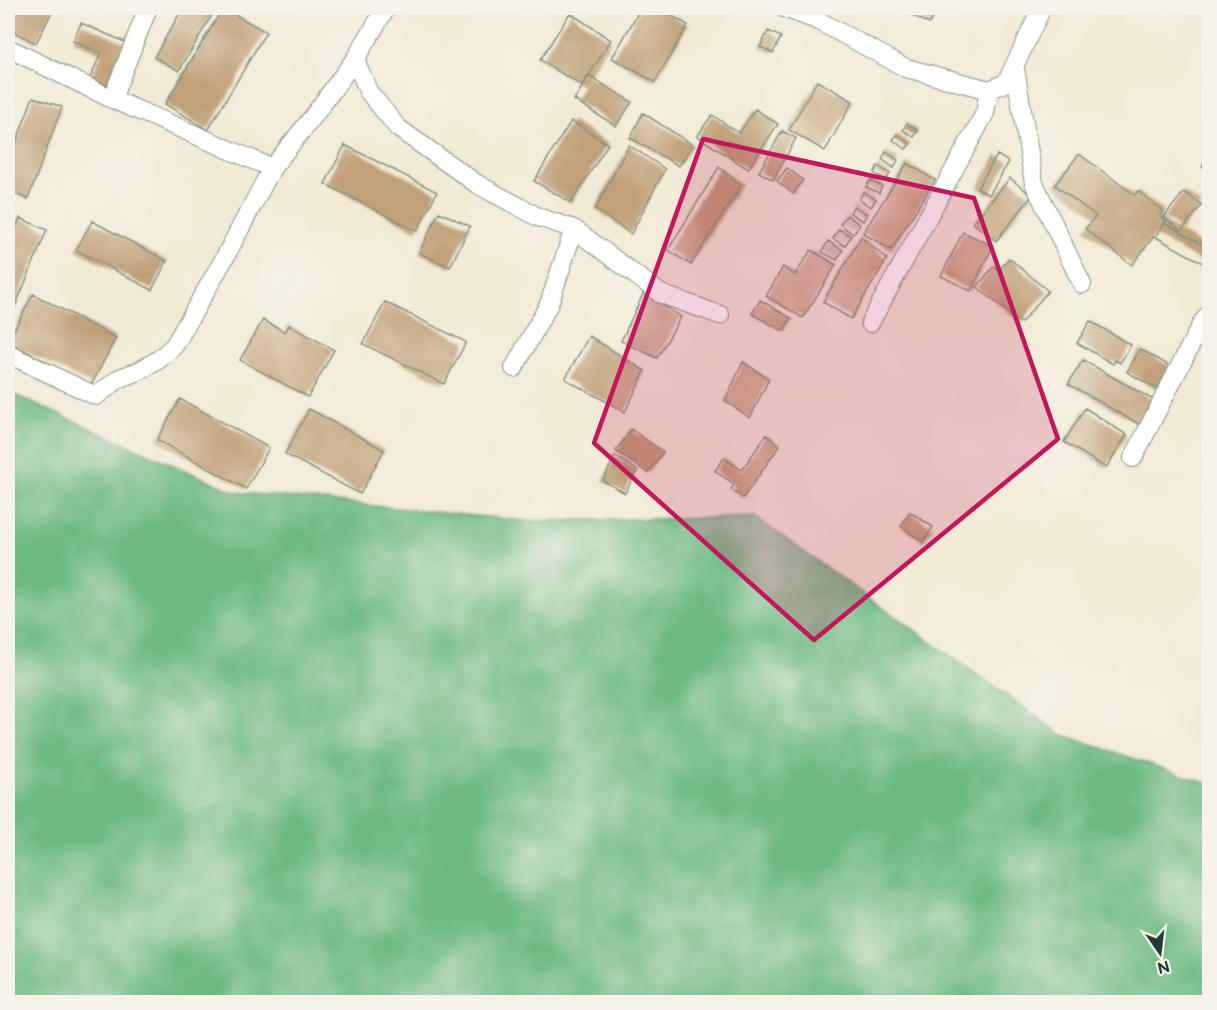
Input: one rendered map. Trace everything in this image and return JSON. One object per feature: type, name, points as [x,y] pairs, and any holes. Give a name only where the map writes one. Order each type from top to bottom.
[{"type":"street","points":[[112,99],[148,8]]},
{"type":"street","points":[[8,354],[96,396],[120,378],[140,371],[158,360],[174,346],[224,260],[272,168],[355,59],[386,8]]},
{"type":"street","points":[[784,8],[817,20],[906,68],[989,90],[1006,83],[1042,8]]},
{"type":"street","points":[[8,48],[112,99],[272,168]]},
{"type":"street","points":[[355,59],[368,91],[398,128],[477,184],[538,217],[574,229],[661,294],[720,315]]},
{"type":"street","points":[[1015,68],[1034,183],[1082,284]]},
{"type":"street","points":[[870,323],[985,113],[989,90]]},
{"type":"street","points":[[514,368],[549,304],[574,229]]},
{"type":"street","points":[[1133,458],[1209,313]]},
{"type":"highlighted area","points":[[703,139],[974,198],[1058,439],[814,640],[594,443]]},
{"type":"green space","points":[[8,392],[235,492],[528,521],[755,517],[1061,734],[1209,784],[1209,1002],[8,1002]]},
{"type":"building","points":[[8,8],[54,8],[36,43],[8,29]]},
{"type":"building","points":[[183,8],[216,8],[179,71],[154,57]]},
{"type":"building","points":[[223,8],[266,32],[208,130],[165,104]]},
{"type":"building","points":[[641,8],[658,8],[688,25],[655,82],[612,58]]},
{"type":"building","points":[[899,8],[938,8],[929,24]]},
{"type":"building","points":[[570,13],[611,40],[582,86],[540,60]]},
{"type":"building","points":[[81,23],[127,43],[108,86],[90,78],[101,53],[73,41]]},
{"type":"building","points":[[768,31],[781,37],[773,53],[760,47]]},
{"type":"building","points":[[589,76],[632,102],[616,126],[574,100]]},
{"type":"building","points":[[817,81],[853,101],[825,151],[789,130]]},
{"type":"building","points":[[33,97],[62,107],[28,199],[8,191],[8,165]]},
{"type":"building","points":[[755,109],[778,124],[748,169],[697,136],[712,115],[739,133]]},
{"type":"building","points":[[643,113],[693,145],[679,166],[630,138]]},
{"type":"building","points":[[571,121],[608,144],[571,203],[534,181]]},
{"type":"building","points":[[907,123],[918,131],[914,137],[903,130]]},
{"type":"building","points":[[782,131],[796,138],[773,180],[759,172]]},
{"type":"building","points":[[897,134],[910,144],[906,149],[893,140]]},
{"type":"building","points":[[345,145],[437,192],[417,231],[325,184]]},
{"type":"building","points":[[629,145],[665,169],[631,234],[595,209]]},
{"type":"building","points":[[886,152],[898,160],[894,168],[882,159]]},
{"type":"building","points":[[1210,153],[1210,171],[1202,167]]},
{"type":"building","points":[[1079,154],[1135,195],[1138,191],[1164,211],[1160,216],[1166,221],[1156,235],[1165,223],[1210,249],[1210,267],[1154,236],[1132,265],[1085,229],[1096,216],[1055,185]]},
{"type":"building","points":[[997,155],[1009,162],[989,195],[977,188]]},
{"type":"building","points":[[907,163],[935,180],[891,250],[863,233]]},
{"type":"building","points":[[878,166],[890,174],[886,180],[874,173]]},
{"type":"building","points":[[719,167],[741,185],[691,265],[668,250]]},
{"type":"building","points":[[787,168],[803,180],[793,194],[777,181]]},
{"type":"building","points":[[1010,178],[1032,196],[996,241],[973,223]]},
{"type":"building","points":[[870,180],[882,186],[879,193],[866,187]]},
{"type":"building","points":[[863,192],[876,199],[871,207],[859,200]]},
{"type":"building","points":[[1184,192],[1202,205],[1181,231],[1164,217]]},
{"type":"building","points":[[854,206],[867,214],[863,221],[850,213]]},
{"type":"building","points":[[439,212],[470,226],[450,267],[419,253]]},
{"type":"building","points":[[847,215],[860,225],[853,234],[840,224]]},
{"type":"building","points":[[20,218],[47,230],[8,324],[8,247]]},
{"type":"building","points":[[92,221],[167,261],[152,290],[76,250]]},
{"type":"building","points":[[839,229],[851,236],[845,246],[833,239]]},
{"type":"building","points":[[963,232],[993,246],[971,291],[941,276]]},
{"type":"building","points":[[861,237],[887,259],[851,319],[823,302]]},
{"type":"building","points":[[828,241],[843,250],[837,260],[822,252]]},
{"type":"building","points":[[811,250],[836,265],[803,318],[766,296],[783,267],[795,275]]},
{"type":"building","points":[[1009,258],[1048,291],[1021,323],[977,287],[994,266],[999,270]]},
{"type":"building","points":[[644,292],[681,317],[657,358],[621,341]]},
{"type":"building","points":[[33,294],[116,338],[91,385],[8,342]]},
{"type":"building","points":[[760,300],[791,318],[783,331],[752,314]]},
{"type":"building","points":[[385,302],[466,342],[444,384],[363,344]]},
{"type":"building","points":[[263,320],[285,332],[289,325],[334,350],[308,397],[240,360]]},
{"type":"building","points":[[1090,321],[1131,345],[1120,363],[1115,360],[1113,364],[1077,343]]},
{"type":"building","points":[[589,336],[645,371],[625,412],[565,379]]},
{"type":"building","points":[[1140,349],[1170,366],[1157,389],[1127,372]]},
{"type":"building","points":[[1083,360],[1155,401],[1142,426],[1068,384]]},
{"type":"building","points":[[743,362],[769,379],[750,418],[725,401]]},
{"type":"building","points":[[180,399],[269,448],[246,489],[157,440]]},
{"type":"building","points":[[1085,408],[1127,435],[1106,468],[1064,442]]},
{"type":"building","points":[[309,409],[384,450],[360,494],[285,454]]},
{"type":"building","points":[[631,429],[663,452],[648,473],[616,451]]},
{"type":"building","points":[[766,435],[780,445],[743,498],[731,490],[734,484],[715,471],[724,458],[742,470]]},
{"type":"building","points":[[615,456],[637,470],[625,493],[603,481]]},
{"type":"building","points":[[910,512],[933,527],[923,542],[901,526]]}]
